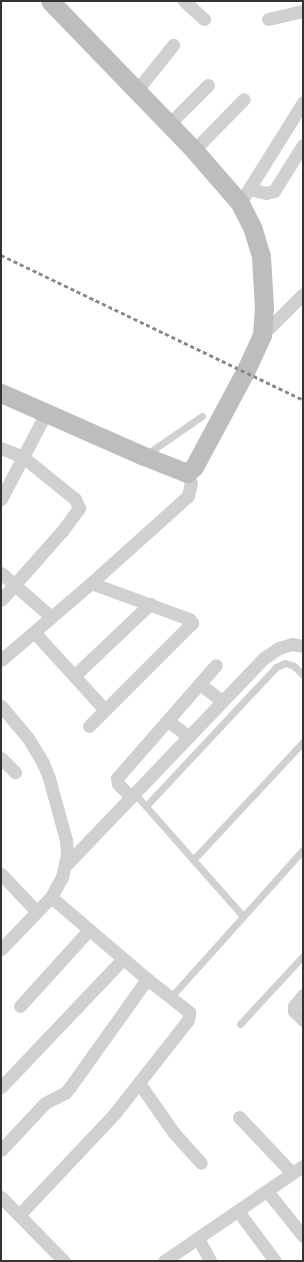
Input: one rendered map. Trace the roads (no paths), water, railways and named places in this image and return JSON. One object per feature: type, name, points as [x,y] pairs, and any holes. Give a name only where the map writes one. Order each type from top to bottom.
[{"type":"main road","points":[[1,393],[144,456],[187,473],[194,467],[245,372],[262,335],[264,307],[261,256],[244,196],[194,150],[50,1]]},
{"type":"street","points":[[184,1],[204,20]]},
{"type":"street","points":[[268,19],[303,11]]},
{"type":"street","points":[[137,90],[173,45]]},
{"type":"street","points":[[169,124],[208,85]]},
{"type":"street","points":[[194,150],[244,99]]},
{"type":"street","points":[[244,196],[303,102]]},
{"type":"street","points":[[244,196],[274,192],[303,144]]},
{"type":"street","points":[[262,335],[303,294]]},
{"type":"street","points":[[2,494],[46,413]]},
{"type":"street","points":[[1,448],[23,457],[76,499],[78,508],[62,530],[1,600]]},
{"type":"street","points":[[1,660],[91,583],[188,496],[191,483],[187,473]]},
{"type":"street","points":[[1,573],[51,617]]},
{"type":"street","points":[[89,726],[192,623],[189,619],[91,583]]},
{"type":"street","points":[[74,676],[150,604]]},
{"type":"street","points":[[34,632],[105,710]]},
{"type":"street","points":[[65,866],[264,658],[279,648],[292,644],[303,646]]},
{"type":"street","points":[[133,795],[118,784],[118,778],[216,665]]},
{"type":"street","points":[[200,684],[222,701]]},
{"type":"street","points":[[1,706],[28,738],[36,751],[49,778],[66,840],[65,866],[62,876],[51,897],[1,949]]},
{"type":"street","points":[[168,721],[189,737]]},
{"type":"street","points":[[1,758],[14,772]]},
{"type":"street","points":[[1,874],[37,912]]},
{"type":"street","points":[[19,1215],[115,1113],[188,1020],[189,1012],[123,959],[51,897]]},
{"type":"street","points":[[20,1006],[89,930]]},
{"type":"street","points":[[1,1088],[123,959]]},
{"type":"street","points":[[1,1150],[45,1104],[65,1093],[70,1088],[147,979]]},
{"type":"street","points":[[303,995],[294,1006],[294,1011],[303,1020]]},
{"type":"street","points":[[139,1082],[174,1133],[201,1163]]},
{"type":"street","points":[[164,1261],[298,1170],[239,1117]]},
{"type":"street","points":[[267,1191],[303,1236]]},
{"type":"street","points":[[1,1197],[64,1261]]},
{"type":"street","points":[[238,1211],[275,1261]]},
{"type":"street","points":[[198,1238],[210,1261]]},
{"type":"lane","points":[[144,456],[202,416]]},
{"type":"lane","points":[[146,806],[276,667],[285,663],[294,666],[303,675]]},
{"type":"lane","points":[[193,860],[303,742]]},
{"type":"lane","points":[[133,795],[146,806],[243,916]]},
{"type":"lane","points":[[170,998],[303,850]]},
{"type":"lane","points":[[240,1024],[303,956]]},
{"type":"railway","points":[[1,255],[303,400]]}]
